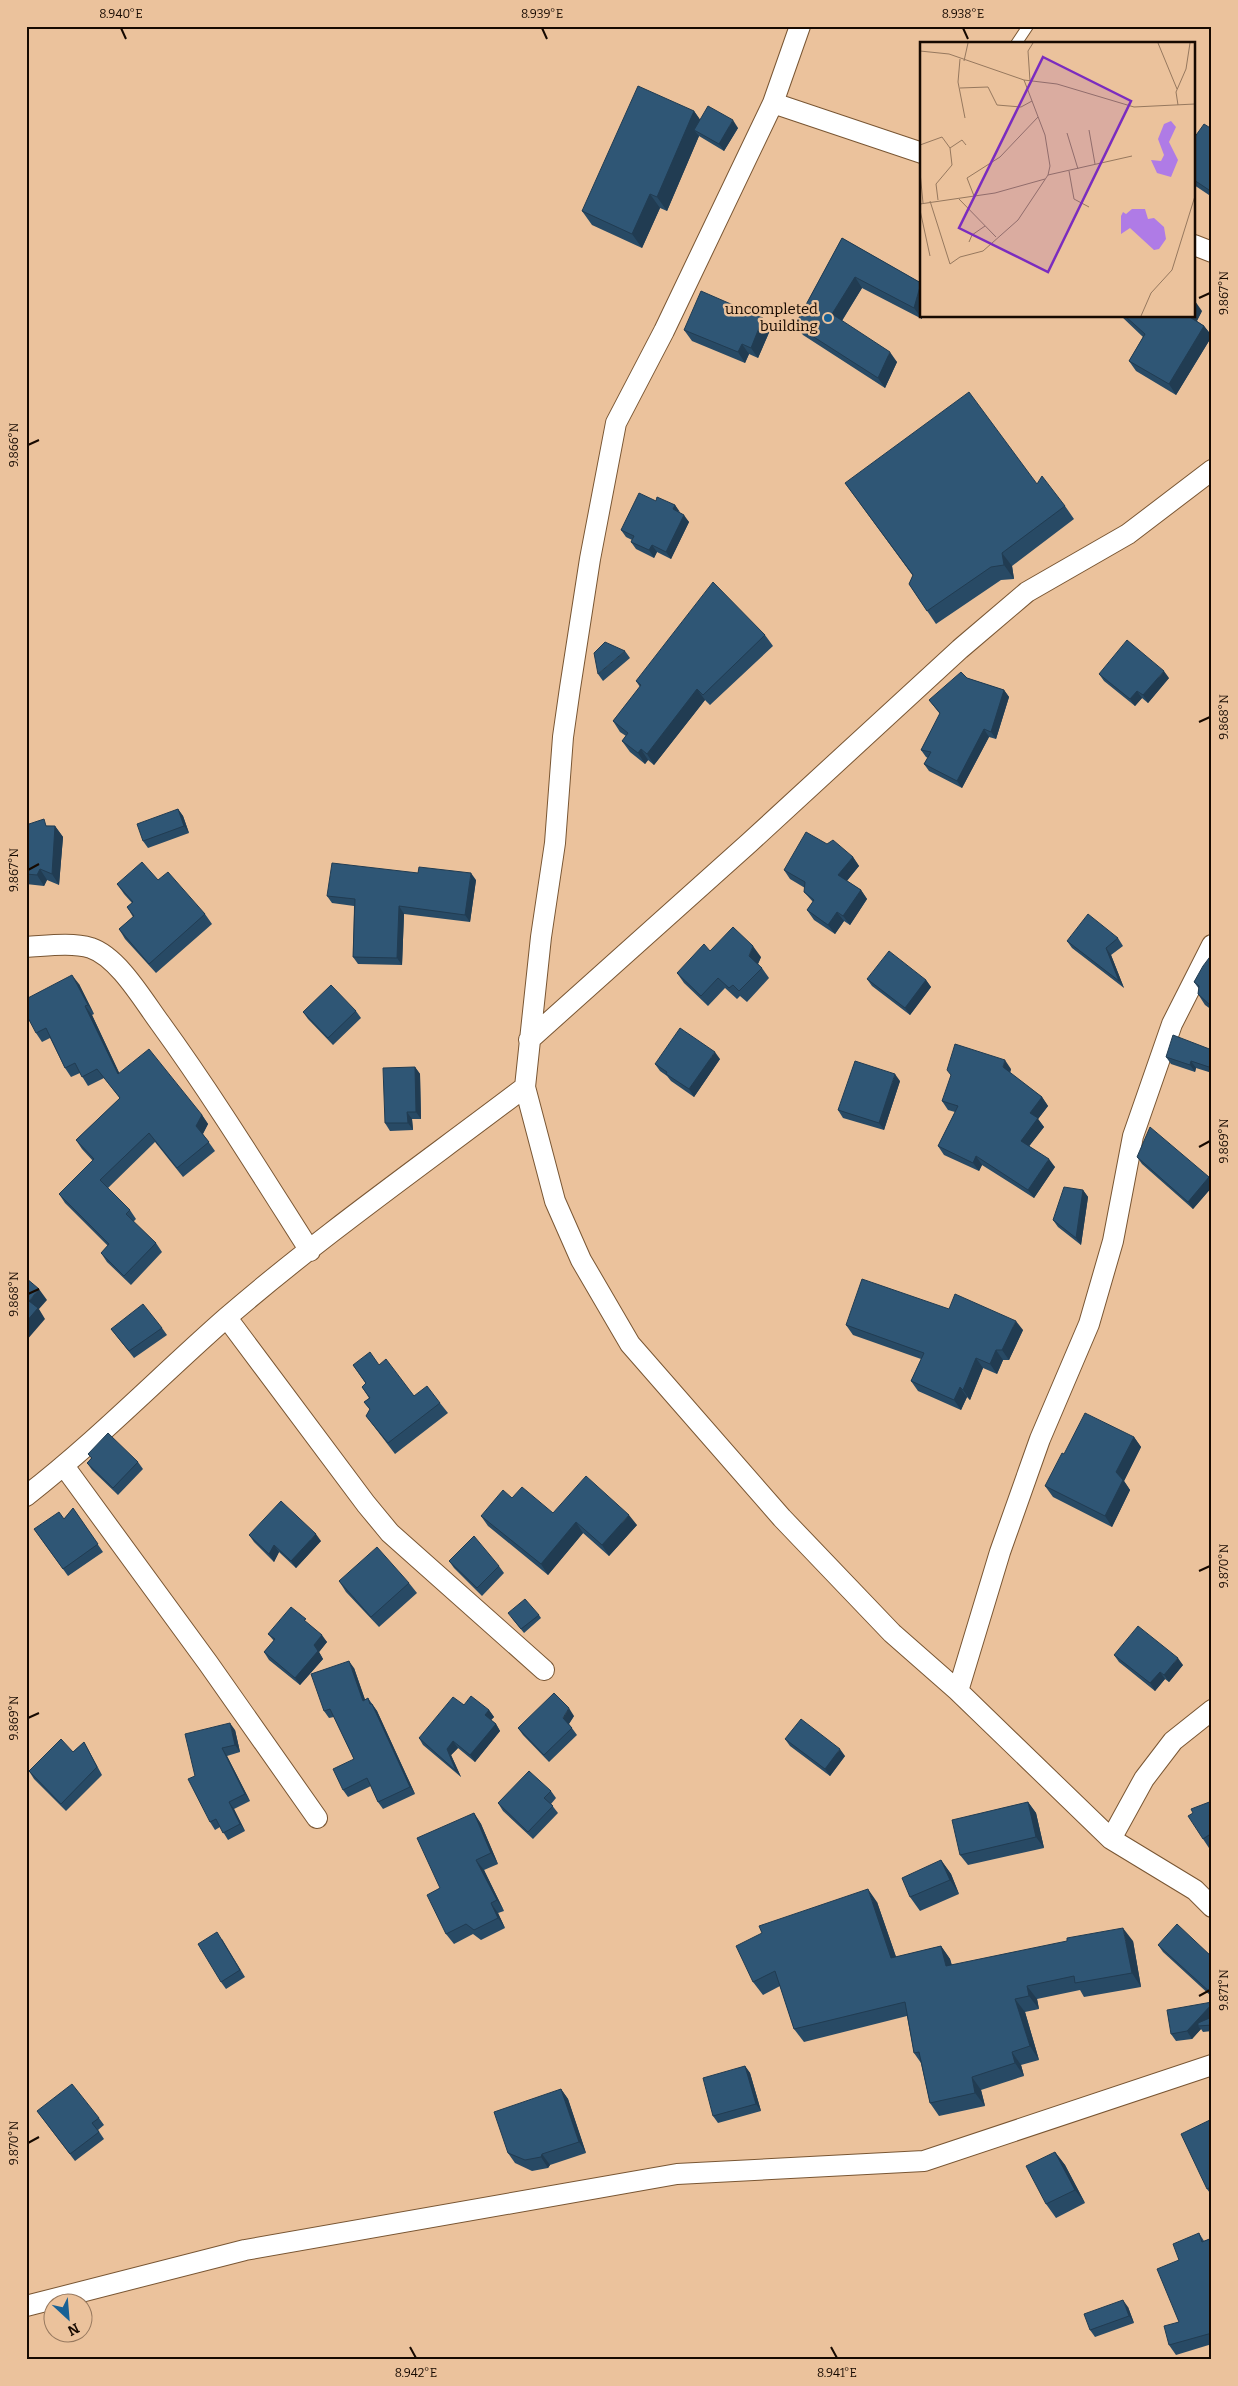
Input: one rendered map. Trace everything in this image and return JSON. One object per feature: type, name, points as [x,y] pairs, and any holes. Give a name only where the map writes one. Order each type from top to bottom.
[{"type":"street","points":[[800,26],[773,104],[664,331],[616,423],[590,559],[570,688],[525,1087],[555,1201],[582,1260],[630,1344],[782,1518],[892,1632],[958,1691],[1111,1839],[1196,1890],[1212,1906]]},
{"type":"street","points":[[773,104],[920,153]]},
{"type":"street","points":[[1196,246],[1212,252]]},
{"type":"street","points":[[529,1040],[749,843],[960,649],[1027,592],[1128,534],[1212,470]]},
{"type":"street","points":[[26,947],[58,945],[91,948],[110,960],[132,985],[217,1103],[310,1251]]},
{"type":"street","points":[[958,1691],[1003,1542],[1040,1439],[1088,1324],[1113,1242],[1133,1136],[1172,1024],[1212,945]]},
{"type":"street","points":[[26,1496],[64,1466],[227,1318],[310,1251],[525,1087]]},
{"type":"street","points":[[227,1318],[366,1504],[390,1533],[544,1670]]},
{"type":"street","points":[[64,1466],[208,1663],[317,1818]]},
{"type":"street","points":[[1111,1839],[1144,1779],[1173,1741],[1212,1710]]},
{"type":"street","points":[[26,2306],[245,2250],[677,2174],[924,2161],[1212,2065]]},
{"type":"lane","points":[[1017,42],[1028,26]]},
{"type":"building","points":[[638,86],[694,111],[657,197],[650,194],[632,234],[582,211]]},
{"type":"building","points":[[708,106],[733,120],[719,144],[694,130]]},
{"type":"building","points":[[1204,124],[1212,129],[1212,192],[1196,181],[1196,135]]},
{"type":"building","name":"uncompleted building","points":[[842,238],[920,282],[914,308],[855,277],[832,314],[890,352],[878,378],[795,325]]},
{"type":"building","points":[[701,291],[763,318],[751,348],[742,344],[738,352],[684,330]]},
{"type":"building","points":[[1127,318],[1191,318],[1204,326],[1169,384],[1129,361],[1145,334]]},
{"type":"building","points":[[969,392],[1037,484],[1042,476],[1065,506],[1002,553],[1004,565],[991,567],[927,611],[909,584],[913,575],[845,483]]},
{"type":"building","points":[[639,493],[656,501],[657,497],[675,505],[673,509],[684,515],[666,552],[652,545],[649,550],[631,542],[634,536],[621,530]]},
{"type":"building","points":[[713,582],[765,635],[703,695],[697,689],[647,754],[641,749],[638,753],[622,741],[628,733],[613,721],[641,685],[636,681]]},
{"type":"building","points":[[1127,640],[1164,671],[1143,695],[1137,691],[1130,699],[1099,674]]},
{"type":"building","points":[[605,642],[625,651],[598,674],[594,653]]},
{"type":"building","points":[[961,672],[967,678],[1004,690],[991,732],[984,729],[957,781],[924,764],[931,752],[921,750],[940,713],[929,700]]},
{"type":"building","points":[[178,809],[184,826],[143,841],[137,824]]},
{"type":"building","points":[[44,819],[46,826],[55,826],[52,874],[40,869],[37,875],[26,874],[26,825]]},
{"type":"building","points":[[806,832],[827,844],[833,840],[853,857],[838,875],[861,890],[843,916],[837,912],[828,925],[807,910],[814,900],[804,892],[805,882],[784,870]]},
{"type":"building","points":[[142,862],[158,880],[168,872],[205,914],[149,964],[119,929],[134,916],[127,907],[133,902],[117,884]]},
{"type":"building","points":[[332,863],[418,873],[419,867],[471,873],[465,915],[399,906],[397,958],[353,957],[355,899],[327,896]]},
{"type":"building","points":[[1088,914],[1118,938],[1106,948],[1119,981],[1067,941]]},
{"type":"building","points":[[733,927],[753,946],[749,956],[762,968],[739,991],[733,985],[729,988],[718,978],[701,996],[677,973],[704,944],[710,951]]},
{"type":"building","points":[[889,951],[926,980],[905,1008],[867,979]]},
{"type":"building","points":[[1212,954],[1211,1006],[1198,994],[1199,986],[1194,982]]},
{"type":"building","points":[[72,975],[88,1005],[85,1006],[118,1074],[149,1049],[202,1115],[196,1126],[209,1142],[177,1168],[149,1133],[100,1180],[130,1210],[126,1214],[156,1243],[124,1276],[101,1253],[109,1244],[59,1194],[94,1159],[76,1140],[120,1098],[97,1069],[82,1077],[75,1063],[65,1068],[46,1028],[36,1033],[26,1014],[26,999]]},
{"type":"building","points":[[331,985],[356,1011],[328,1038],[303,1012]]},
{"type":"building","points":[[680,1028],[715,1052],[689,1089],[666,1074],[667,1072],[655,1064]]},
{"type":"building","points":[[1173,1035],[1212,1050],[1212,1068],[1191,1061],[1190,1065],[1166,1057]]},
{"type":"building","points":[[955,1044],[1005,1060],[1003,1067],[1042,1097],[1030,1113],[1038,1118],[1021,1141],[1049,1159],[1028,1190],[976,1156],[973,1163],[938,1146],[958,1106],[942,1101],[951,1075],[947,1070]]},
{"type":"building","points":[[855,1061],[895,1074],[879,1123],[838,1110]]},
{"type":"building","points":[[415,1067],[416,1112],[407,1112],[408,1123],[385,1123],[383,1068]]},
{"type":"building","points":[[1150,1127],[1209,1177],[1188,1202],[1137,1157]]},
{"type":"building","points":[[1064,1187],[1083,1190],[1076,1238],[1053,1220]]},
{"type":"building","points":[[26,1278],[39,1289],[29,1301],[38,1308],[26,1322]]},
{"type":"building","points":[[862,1279],[949,1309],[955,1294],[1016,1321],[1002,1350],[996,1350],[990,1364],[976,1358],[963,1390],[960,1387],[954,1400],[911,1381],[924,1353],[846,1325]]},
{"type":"building","points":[[143,1304],[162,1328],[129,1351],[111,1329]]},
{"type":"building","points":[[370,1352],[379,1365],[386,1359],[414,1396],[427,1386],[440,1403],[388,1443],[366,1416],[370,1409],[364,1402],[370,1398],[362,1387],[366,1383],[353,1365]]},
{"type":"building","points":[[1085,1413],[1134,1437],[1116,1472],[1123,1480],[1105,1516],[1045,1486]]},
{"type":"building","points":[[108,1433],[138,1462],[113,1488],[87,1463],[92,1458],[88,1454]]},
{"type":"building","points":[[586,1476],[629,1515],[602,1545],[576,1522],[541,1564],[481,1516],[503,1490],[512,1498],[522,1487],[553,1513]]},
{"type":"building","points":[[281,1501],[316,1534],[291,1561],[274,1545],[269,1554],[249,1535]]},
{"type":"building","points":[[73,1508],[98,1544],[63,1569],[34,1529],[59,1512],[64,1519]]},
{"type":"building","points":[[474,1536],[499,1566],[477,1588],[449,1561]]},
{"type":"building","points":[[377,1547],[409,1583],[371,1617],[339,1581]]},
{"type":"building","points":[[525,1599],[539,1615],[521,1629],[508,1613]]},
{"type":"building","points":[[291,1607],[322,1635],[314,1645],[318,1651],[295,1678],[264,1652],[275,1639],[268,1634]]},
{"type":"building","points":[[1138,1626],[1178,1658],[1164,1675],[1160,1672],[1150,1683],[1114,1655]]},
{"type":"building","points":[[349,1661],[363,1701],[368,1698],[370,1704],[372,1704],[410,1787],[378,1802],[367,1778],[343,1790],[333,1769],[354,1759],[330,1709],[324,1711],[311,1674]]},
{"type":"building","points":[[554,1693],[569,1708],[563,1718],[572,1728],[544,1755],[518,1728]]},
{"type":"building","points":[[471,1696],[489,1710],[485,1715],[496,1724],[470,1755],[453,1741],[447,1749],[456,1771],[419,1738],[453,1697],[464,1705]]},
{"type":"building","points":[[801,1719],[840,1749],[825,1769],[785,1739]]},
{"type":"building","points":[[230,1723],[235,1745],[222,1748],[245,1794],[229,1802],[240,1824],[223,1833],[216,1819],[210,1822],[188,1779],[195,1776],[185,1734]]},
{"type":"building","points":[[61,1739],[73,1752],[84,1742],[97,1767],[61,1804],[29,1771]]},
{"type":"building","points":[[529,1771],[551,1791],[544,1798],[553,1806],[528,1832],[498,1803]]},
{"type":"building","points":[[1212,1801],[1212,1833],[1203,1839],[1188,1816],[1193,1813],[1191,1809]]},
{"type":"building","points":[[1028,1802],[1036,1837],[960,1855],[952,1820]]},
{"type":"building","points":[[474,1813],[491,1853],[476,1860],[497,1900],[491,1903],[498,1918],[474,1930],[466,1924],[446,1934],[427,1895],[440,1888],[417,1838]]},
{"type":"building","points":[[941,1860],[950,1880],[910,1897],[902,1878]]},
{"type":"building","points":[[868,1889],[891,1958],[941,1946],[946,1966],[1067,1941],[1067,1938],[1123,1928],[1132,1973],[1075,1983],[1074,1976],[1027,1986],[1029,1996],[1015,1999],[1030,2046],[1012,2052],[1015,2063],[972,2077],[975,2093],[930,2103],[919,2052],[914,2053],[905,2002],[794,2029],[775,1971],[753,1982],[736,1946],[762,1933],[759,1926]]},
{"type":"building","points":[[1177,1924],[1212,1957],[1212,1994],[1158,1945]]},
{"type":"building","points":[[217,1932],[240,1970],[221,1982],[198,1944]]},
{"type":"building","points":[[1212,2002],[1187,2031],[1171,2034],[1167,2010]]},
{"type":"building","points":[[1212,2017],[1212,2025],[1198,2026],[1198,2023]]},
{"type":"building","points":[[745,2066],[756,2104],[713,2116],[703,2078]]},
{"type":"building","points":[[72,2084],[99,2118],[92,2123],[99,2132],[70,2154],[37,2111]]},
{"type":"building","points":[[561,2089],[579,2142],[542,2154],[541,2157],[525,2160],[508,2153],[494,2112]]},
{"type":"building","points":[[1212,2119],[1212,2186],[1207,2189],[1181,2134]]},
{"type":"building","points":[[1055,2152],[1075,2190],[1046,2204],[1026,2166]]},
{"type":"building","points":[[1199,2233],[1202,2242],[1212,2238],[1212,2333],[1169,2345],[1164,2326],[1179,2322],[1157,2269],[1179,2260],[1173,2244]]},
{"type":"building","points":[[1123,2300],[1129,2316],[1090,2330],[1084,2314]]},
{"type":"place","name":"uncompleted building","points":[[828,318]]}]
